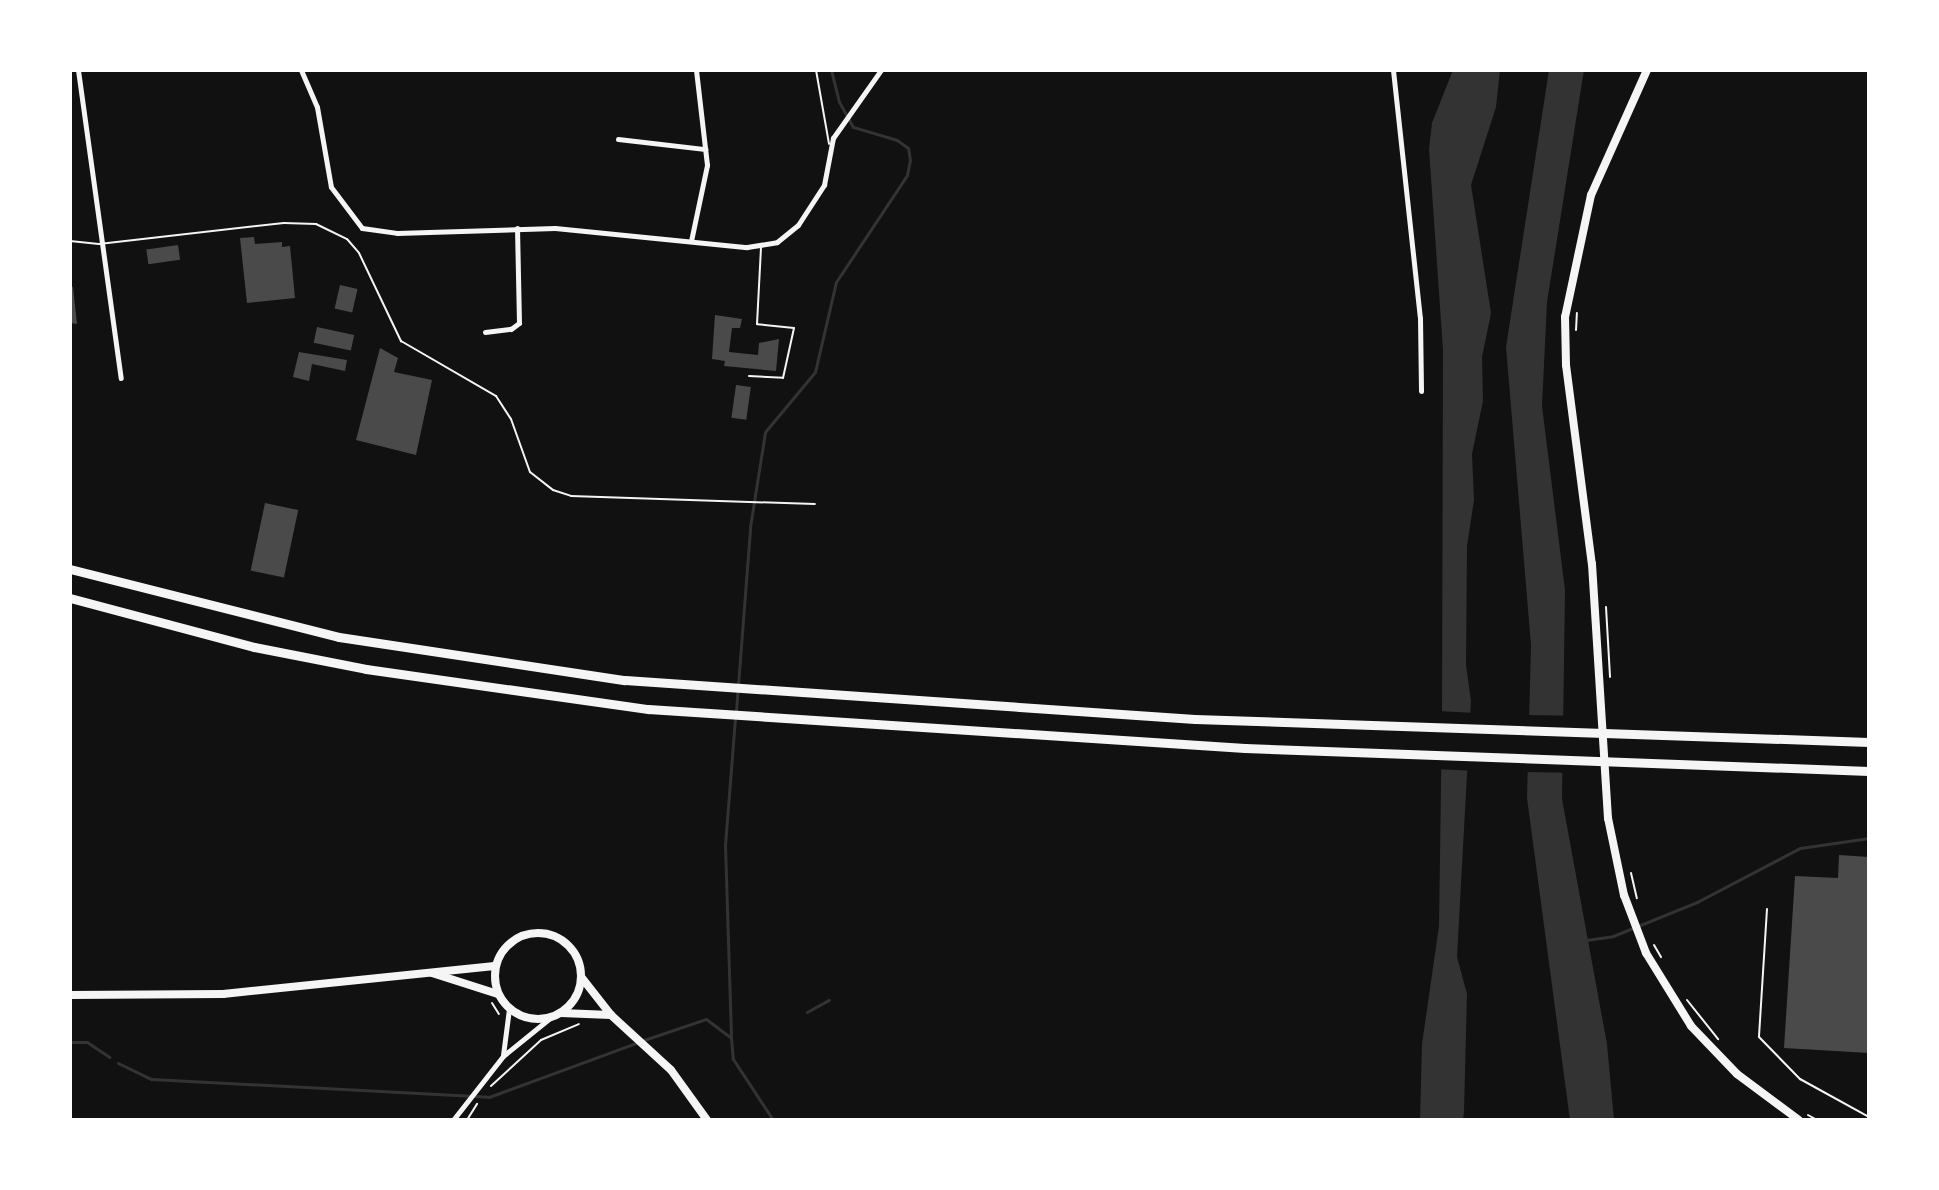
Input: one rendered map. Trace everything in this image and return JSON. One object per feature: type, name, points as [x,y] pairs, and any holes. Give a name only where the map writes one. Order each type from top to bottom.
[{"type":"highway","points":[[70,569],[227,612],[395,648],[708,687],[1380,727],[1869,742]]},
{"type":"highway","points":[[70,598],[254,647],[366,669],[479,688],[705,714],[1378,755],[1869,771]]},
{"type":"main road","points":[[1647,70],[1591,195],[1565,317],[1566,365],[1592,564],[1608,818],[1624,895],[1646,953],[1691,1026],[1737,1074],[1799,1120]]},
{"type":"main road","points":[[582,978],[577,997],[561,1013],[550,1018],[527,1018],[509,1009],[498,994],[495,966],[508,943],[524,934],[545,932],[574,950],[582,978],[611,1015],[652,1051],[690,1092],[707,1120]]},
{"type":"main road","points":[[70,995],[223,994],[419,970],[495,966]]},
{"type":"main road","points":[[419,970],[498,994]]},
{"type":"main road","points":[[561,1013],[611,1015]]},
{"type":"street","points":[[78,70],[99,244],[121,378]]},
{"type":"street","points":[[301,70],[317,107],[331,187],[362,228],[389,233],[517,228],[761,247],[788,235],[819,196],[830,145],[881,70]]},
{"type":"street","points":[[691,241],[706,172],[696,70]]},
{"type":"street","points":[[1393,70],[1420,318],[1421,391]]},
{"type":"street","points":[[618,139],[705,149]]},
{"type":"street","points":[[485,332],[511,329],[519,323],[517,228]]},
{"type":"street","points":[[503,1056],[509,1009]]},
{"type":"street","points":[[453,1120],[503,1056],[550,1018]]},
{"type":"lane","points":[[816,70],[830,145]]},
{"type":"lane","points":[[70,241],[99,244],[284,223],[328,229],[347,239],[366,264],[401,341],[496,396],[511,419],[525,463],[545,485],[571,496],[815,504]]},
{"type":"lane","points":[[749,376],[783,378],[794,328],[757,324],[761,247]]},
{"type":"lane","points":[[1767,909],[1759,1037],[1800,1079],[1869,1117]]},
{"type":"path","points":[[1576,338],[1577,310]]},
{"type":"path","points":[[1605,606],[1610,683]]},
{"type":"path","points":[[1630,870],[1640,912]]},
{"type":"path","points":[[1652,941],[1666,965]]},
{"type":"path","points":[[1680,989],[1725,1047]]},
{"type":"path","points":[[487,1090],[541,1040],[588,1023]]},
{"type":"path","points":[[467,1120],[476,1106]]},
{"type":"path","points":[[1797,1108],[1817,1120]]},
{"type":"shaded area","points":[[1453,70],[1500,70],[1496,107],[1471,185],[1491,313],[1482,357],[1483,401],[1472,454],[1474,500],[1467,546],[1466,665],[1471,701],[1457,957],[1467,994],[1464,1112],[1463,1120],[1420,1120],[1422,1044],[1439,926],[1442,715],[1443,350],[1429,149],[1432,123]]},
{"type":"shaded area","points":[[1549,70],[1584,70],[1547,302],[1542,406],[1565,590],[1562,799],[1607,1044],[1614,1120],[1570,1120],[1527,798],[1531,645],[1506,347]]},
{"type":"pier","points":[[1438,711],[1475,713],[1472,771],[1435,769]]},
{"type":"pier","points":[[1525,715],[1570,716],[1569,773],[1524,772]]},
{"type":"building","points":[[254,237],[255,244],[282,242],[282,247],[290,246],[295,298],[247,303],[240,238]]},
{"type":"building","points":[[178,245],[180,260],[148,264],[146,249]]},
{"type":"building","points":[[340,285],[358,289],[352,312],[335,308]]},
{"type":"building","points":[[70,286],[73,287],[77,324],[70,323]]},
{"type":"building","points":[[715,315],[742,319],[740,328],[732,328],[729,352],[758,355],[759,343],[779,339],[776,371],[724,366],[725,361],[712,359]]},
{"type":"building","points":[[317,327],[354,335],[351,351],[314,343]]},
{"type":"building","points":[[380,348],[398,358],[394,372],[432,380],[416,455],[356,440]]},
{"type":"building","points":[[299,352],[347,360],[345,371],[312,364],[309,381],[293,377]]},
{"type":"building","points":[[736,385],[751,387],[746,420],[731,418]]},
{"type":"building","points":[[265,503],[298,510],[284,578],[251,570]]},
{"type":"building","points":[[1839,855],[1869,857],[1869,1053],[1784,1048],[1795,876],[1838,878]]},
{"type":"waterway","points":[[736,711],[750,527],[765,432],[815,372],[836,282],[907,175],[910,160],[908,148],[897,140],[853,127],[839,102],[831,70]]},
{"type":"waterway","points":[[735,718],[725,845],[731,1038],[733,1059],[773,1120]]},
{"type":"waterway","points":[[1586,940],[1613,936],[1697,902],[1800,848],[1869,838]]},
{"type":"waterway","points":[[807,1012],[829,1000]]},
{"type":"waterway","points":[[644,1040],[706,1019],[730,1037]]},
{"type":"waterway","points":[[70,1042],[87,1042],[109,1057]]},
{"type":"waterway","points":[[118,1063],[151,1079],[489,1097],[636,1043]]}]
